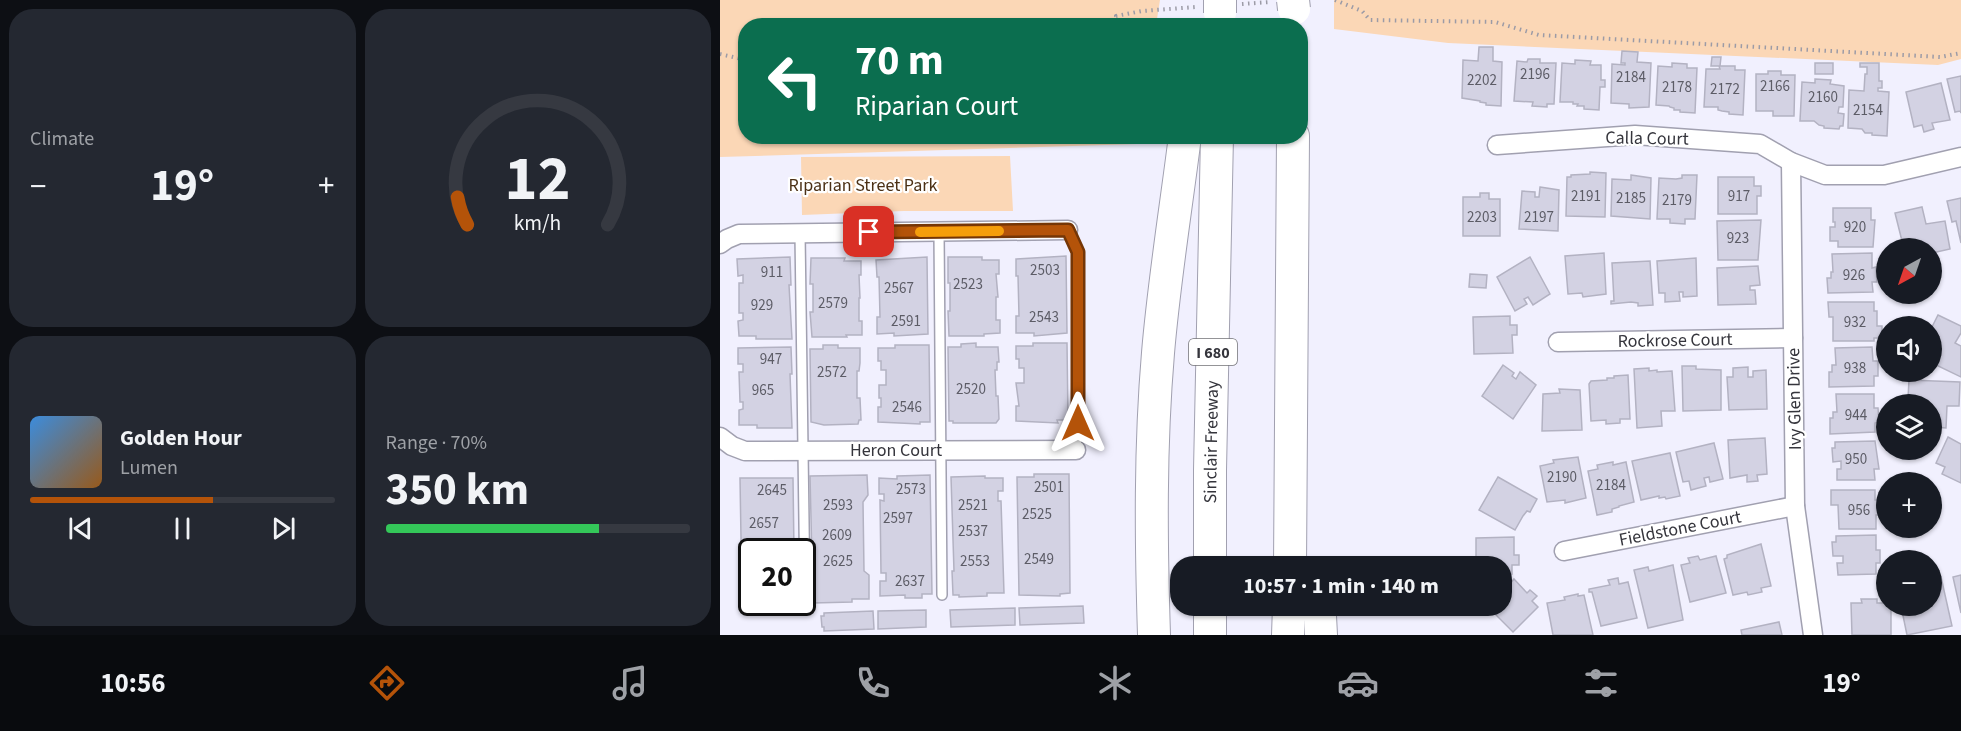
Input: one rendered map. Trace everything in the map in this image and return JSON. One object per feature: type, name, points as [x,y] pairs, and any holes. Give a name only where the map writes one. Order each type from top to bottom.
[{"type":"highway","points":[[1154,635],[1151,545],[1158,352],[1184,144]]},
{"type":"highway","name":"Sinclair Freeway","points":[[1210,556],[1217,144]]},
{"type":"highway","points":[[1290,556],[1293,144]]},
{"type":"highway","points":[[1210,616],[1210,635]]},
{"type":"highway","points":[[1288,635],[1289,616]]},
{"type":"highway","points":[[1320,616],[1321,635]]},
{"type":"street","name":"Calla Court","points":[[1497,145],[1635,135],[1760,144],[1791,162],[1825,175],[1884,175],[1961,157]]},
{"type":"street","name":"Ivy Glen Drive","points":[[1791,162],[1796,506],[1813,635]]},
{"type":"street","points":[[720,244],[739,234],[1068,230]]},
{"type":"street","name":"Rockrose Court","points":[[1558,342],[1793,338]]},
{"type":"street","name":"Heron Court","points":[[720,437],[732,446],[745,451],[1076,450]]},
{"type":"street","name":"Fieldstone Court","points":[[1564,551],[1796,506]]},
{"type":"lane","points":[[1068,230],[1078,252],[1076,450]]},
{"type":"lane","points":[[939,231],[942,595]]},
{"type":"lane","points":[[800,234],[804,538]]},
{"type":"path","points":[[1335,0],[1362,10],[1370,20],[1495,22],[1539,35],[1940,57],[1961,53]]},
{"type":"path","points":[[720,54],[738,58]]},
{"type":"green space","points":[[720,0],[1160,0],[1157,18],[738,18],[738,144],[1137,144],[720,157]]},
{"type":"green space","points":[[1334,0],[1961,0],[1961,59],[1938,65],[1448,43],[1334,29]]},
{"type":"green space","name":"Riparian Street Park","points":[[1010,156],[1013,211],[904,211],[802,215],[801,157]]},
{"type":"building","points":[[1479,47],[1493,47],[1493,61],[1502,62],[1501,106],[1486,105],[1480,101],[1462,98],[1463,60],[1478,61]]},
{"type":"building","points":[[1622,51],[1638,52],[1637,62],[1651,63],[1649,107],[1629,108],[1629,104],[1611,103],[1612,64],[1625,65],[1621,63]]},
{"type":"building","points":[[1712,57],[1721,57],[1720,66],[1735,66],[1735,70],[1745,70],[1743,115],[1729,114],[1729,112],[1718,110],[1718,107],[1704,107],[1706,69],[1720,69],[1719,66],[1711,66]]},
{"type":"building","points":[[1528,59],[1540,59],[1540,63],[1556,63],[1554,104],[1547,104],[1547,107],[1532,106],[1533,102],[1514,101],[1517,61],[1527,62]]},
{"type":"building","points":[[1575,60],[1591,61],[1590,65],[1601,65],[1601,80],[1605,80],[1605,87],[1600,87],[1599,110],[1584,109],[1584,106],[1577,106],[1578,104],[1573,104],[1573,102],[1560,102],[1562,63],[1575,64]]},
{"type":"building","points":[[1672,63],[1687,64],[1687,68],[1697,68],[1695,113],[1680,112],[1669,106],[1656,105],[1658,66],[1672,67]]},
{"type":"building","points":[[1815,63],[1833,63],[1833,74],[1815,74]]},
{"type":"building","points":[[1860,63],[1879,63],[1879,81],[1882,81],[1882,88],[1878,88],[1878,91],[1889,92],[1887,136],[1872,135],[1872,133],[1865,133],[1862,129],[1848,128],[1849,90],[1864,91],[1867,67],[1860,67]]},
{"type":"building","points":[[1768,71],[1781,71],[1781,75],[1795,75],[1794,116],[1773,116],[1773,111],[1756,111],[1756,74],[1768,74]]},
{"type":"building","points":[[1961,76],[1961,113],[1960,111],[1955,112],[1947,79]]},
{"type":"building","points":[[1815,79],[1831,80],[1830,84],[1844,86],[1843,107],[1839,107],[1838,113],[1844,114],[1843,126],[1839,129],[1824,128],[1814,121],[1800,121],[1802,82],[1815,83]]},
{"type":"building","points":[[1941,83],[1950,120],[1932,123],[1934,129],[1924,132],[1922,125],[1914,127],[1906,92]]},
{"type":"building","points":[[1590,172],[1606,173],[1605,217],[1566,216],[1567,177],[1590,174]]},
{"type":"building","points":[[1631,175],[1651,178],[1650,219],[1611,216],[1612,179],[1631,180]]},
{"type":"building","points":[[1682,175],[1697,175],[1695,219],[1685,219],[1685,224],[1670,223],[1670,219],[1657,219],[1659,178],[1676,179],[1682,178]]},
{"type":"building","points":[[1718,177],[1754,177],[1754,186],[1761,186],[1761,196],[1757,196],[1757,214],[1718,214]]},
{"type":"building","points":[[1540,187],[1559,190],[1558,231],[1519,229],[1522,191],[1535,192],[1535,197],[1539,197]]},
{"type":"building","points":[[1480,193],[1489,193],[1489,199],[1500,199],[1500,236],[1463,236],[1463,197],[1480,197]]},
{"type":"building","points":[[1961,198],[1961,243],[1956,221],[1952,222],[1947,201]]},
{"type":"building","points":[[1922,207],[1926,224],[1945,221],[1950,249],[1942,251],[1942,238],[1901,238],[1895,213]]},
{"type":"building","points":[[1833,208],[1871,208],[1871,220],[1875,220],[1873,247],[1838,247],[1838,241],[1830,241],[1830,227],[1835,227]]},
{"type":"building","points":[[1761,220],[1758,260],[1718,260],[1717,221]]},
{"type":"building","points":[[1604,253],[1606,294],[1583,297],[1582,293],[1568,294],[1565,256]]},
{"type":"building","points":[[1872,253],[1872,268],[1876,267],[1876,282],[1872,282],[1873,292],[1828,293],[1827,278],[1831,278],[1831,272],[1833,272],[1832,254]]},
{"type":"building","points":[[1066,256],[1067,333],[1034,336],[1034,333],[1016,333],[1016,316],[1019,316],[1016,259]]},
{"type":"building","points":[[790,257],[792,339],[756,339],[756,336],[739,336],[738,321],[743,320],[743,313],[739,313],[739,283],[743,283],[743,275],[738,276],[737,259]]},
{"type":"building","points":[[927,257],[928,334],[894,336],[894,333],[877,334],[877,317],[880,317],[879,277],[877,277],[876,260]]},
{"type":"building","points":[[948,257],[982,257],[982,260],[999,260],[999,274],[996,274],[998,297],[996,297],[996,320],[1000,320],[1000,333],[984,334],[984,336],[949,336]]},
{"type":"building","points":[[1530,257],[1550,294],[1533,305],[1528,297],[1524,299],[1527,304],[1515,311],[1497,277]]},
{"type":"building","points":[[811,258],[845,258],[844,261],[861,261],[859,321],[862,321],[862,335],[812,337]]},
{"type":"building","points":[[1696,258],[1697,296],[1683,297],[1683,292],[1679,292],[1680,301],[1665,302],[1665,293],[1659,293],[1657,261]]},
{"type":"building","points":[[1650,261],[1653,305],[1638,306],[1638,303],[1631,302],[1611,304],[1611,301],[1614,301],[1612,263]]},
{"type":"building","points":[[1758,266],[1760,285],[1750,286],[1750,290],[1755,290],[1756,304],[1718,305],[1717,268]]},
{"type":"building","points":[[1470,274],[1487,275],[1486,288],[1469,287]]},
{"type":"building","points":[[1828,302],[1874,302],[1874,311],[1877,311],[1876,338],[1874,341],[1833,341],[1833,317],[1829,317]]},
{"type":"building","points":[[1510,316],[1510,325],[1517,325],[1517,335],[1512,335],[1513,353],[1474,354],[1473,317]]},
{"type":"building","points":[[1942,317],[1961,326],[1961,333],[1955,343],[1961,346],[1961,377],[1942,368]]},
{"type":"building","points":[[976,343],[976,347],[998,347],[999,362],[995,370],[999,419],[996,423],[953,423],[949,421],[948,347],[961,347],[961,344]]},
{"type":"building","points":[[1033,343],[1067,343],[1068,420],[1057,420],[1058,423],[1016,421],[1016,406],[1019,406],[1016,383],[1024,383],[1024,368],[1019,368],[1016,346],[1033,346]]},
{"type":"building","points":[[823,345],[860,348],[857,398],[860,398],[861,420],[858,424],[824,425],[811,422],[810,349],[823,349]]},
{"type":"building","points":[[895,345],[929,345],[930,422],[920,422],[920,424],[878,422],[878,407],[881,407],[879,385],[886,385],[886,370],[881,370],[878,348],[895,348]]},
{"type":"building","points":[[791,347],[792,428],[757,428],[757,425],[739,425],[739,410],[743,409],[743,402],[740,402],[739,372],[743,372],[743,364],[738,364],[738,348]]},
{"type":"building","points":[[1872,347],[1873,361],[1876,361],[1874,386],[1829,387],[1829,372],[1832,372],[1832,365],[1836,365],[1835,348]]},
{"type":"building","points":[[1503,365],[1514,373],[1512,376],[1516,379],[1520,372],[1536,385],[1513,419],[1482,396]]},
{"type":"building","points":[[1682,366],[1721,370],[1721,410],[1683,411]]},
{"type":"building","points":[[1748,367],[1748,377],[1753,377],[1753,371],[1766,370],[1767,409],[1729,410],[1727,377],[1733,377],[1733,368]]},
{"type":"building","points":[[1649,368],[1649,371],[1672,371],[1675,411],[1661,411],[1662,426],[1637,428],[1634,369]]},
{"type":"building","points":[[1628,375],[1630,419],[1620,419],[1620,423],[1606,424],[1606,420],[1591,421],[1589,384],[1591,381]]},
{"type":"building","points":[[1909,382],[1960,382],[1959,406],[1947,406],[1946,428],[1942,428],[1942,394],[1908,394]]},
{"type":"building","points":[[1559,389],[1580,390],[1582,430],[1542,431],[1543,394],[1560,393]]},
{"type":"building","points":[[1836,394],[1874,394],[1875,432],[1830,434],[1830,418],[1833,418],[1833,412],[1837,412]]},
{"type":"building","points":[[1948,437],[1961,444],[1961,483],[1942,474],[1945,467],[1936,463],[1937,460],[1942,460],[1942,450]]},
{"type":"building","points":[[1765,438],[1767,474],[1757,475],[1758,481],[1747,482],[1747,475],[1730,478],[1728,440]]},
{"type":"building","points":[[1875,441],[1879,469],[1874,469],[1875,480],[1837,480],[1837,469],[1841,469],[1841,461],[1833,462],[1832,448],[1835,448],[1835,442]]},
{"type":"building","points":[[1714,443],[1723,479],[1710,482],[1709,477],[1704,478],[1706,486],[1691,490],[1689,481],[1683,482],[1676,452]]},
{"type":"building","points":[[1670,453],[1680,496],[1666,499],[1665,497],[1659,498],[1659,496],[1641,500],[1632,461]]},
{"type":"building","points":[[1578,457],[1586,498],[1565,503],[1565,500],[1547,502],[1540,466],[1554,463],[1553,460]]},
{"type":"building","points":[[1613,462],[1613,465],[1626,462],[1634,502],[1612,509],[1612,512],[1597,515],[1588,471],[1598,469],[1597,465]]},
{"type":"building","points":[[1034,474],[1069,474],[1070,593],[1060,594],[1060,596],[1019,595],[1017,477],[1034,477]]},
{"type":"building","points":[[867,475],[868,495],[863,502],[864,571],[869,575],[869,599],[816,603],[816,538],[811,538],[810,476]]},
{"type":"building","points":[[930,475],[932,594],[922,594],[922,598],[905,598],[905,595],[880,596],[880,581],[886,581],[886,573],[881,573],[880,500],[884,501],[884,494],[879,494],[879,478],[897,479],[897,476]]},
{"type":"building","points":[[985,476],[985,478],[1003,478],[1003,491],[998,491],[998,501],[1001,501],[1004,593],[959,597],[959,595],[953,595],[951,477]]},
{"type":"building","points":[[1498,477],[1537,499],[1530,512],[1527,511],[1515,530],[1479,510]]},
{"type":"building","points":[[740,478],[793,478],[794,538],[741,538]]},
{"type":"building","points":[[1831,490],[1875,490],[1876,529],[1839,529],[1838,505],[1831,505]]},
{"type":"building","points":[[1876,535],[1876,574],[1838,575],[1837,563],[1843,563],[1843,556],[1833,556],[1832,542],[1836,542],[1836,536]]},
{"type":"building","points":[[1514,537],[1514,555],[1519,555],[1519,565],[1512,565],[1512,556],[1476,556],[1476,538]]},
{"type":"building","points":[[1761,544],[1771,586],[1761,588],[1762,592],[1733,595],[1724,559],[1727,555]]},
{"type":"building","points":[[1698,556],[1700,560],[1716,556],[1726,593],[1690,602],[1681,565],[1690,563],[1688,558]]},
{"type":"building","points":[[1673,565],[1683,620],[1648,628],[1634,570],[1648,567],[1649,571]]},
{"type":"building","points":[[1961,575],[1961,613],[1953,577]]},
{"type":"building","points":[[1618,578],[1619,584],[1628,582],[1637,618],[1601,626],[1592,592],[1589,592],[1589,589],[1610,585],[1608,580]]},
{"type":"building","points":[[1514,579],[1527,593],[1530,590],[1537,596],[1532,601],[1538,607],[1513,632],[1497,616],[1512,616],[1512,581]]},
{"type":"building","points":[[1942,581],[1952,626],[1907,635],[1903,616],[1942,616]]},
{"type":"building","points":[[1578,594],[1578,596],[1584,595],[1593,635],[1553,635],[1547,603],[1565,600],[1564,597]]},
{"type":"building","points":[[1861,599],[1876,599],[1876,616],[1891,616],[1891,635],[1852,635],[1851,603],[1862,603]]},
{"type":"building","points":[[1083,606],[1084,623],[1020,625],[1019,608]]},
{"type":"building","points":[[1015,608],[1015,625],[951,627],[950,610]]},
{"type":"building","points":[[926,610],[926,627],[878,629],[878,611]]},
{"type":"building","points":[[873,611],[874,629],[824,631],[822,627],[821,616],[824,616],[824,613]]},
{"type":"building","points":[[1779,622],[1782,635],[1742,635],[1741,630]]},
{"type":"slow traffic","points":[[920,232],[999,231]]},
{"type":"route","points":[[869,232],[1068,230],[1078,252],[1078,423]]}]
